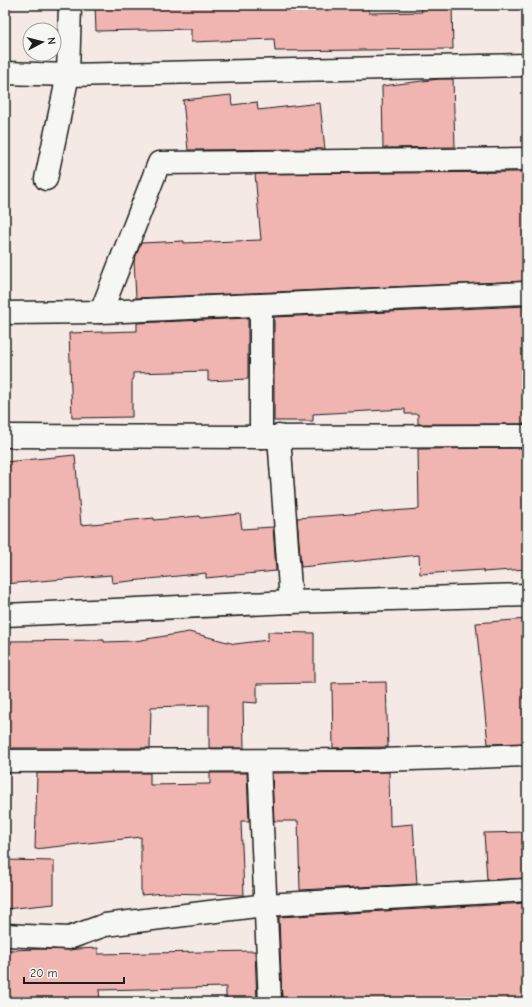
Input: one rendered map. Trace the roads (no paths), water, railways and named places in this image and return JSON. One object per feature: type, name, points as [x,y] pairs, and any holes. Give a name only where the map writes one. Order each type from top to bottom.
[{"type":"street","points":[[46,179],[68,75],[70,5]]},
{"type":"street","points":[[5,73],[68,75],[527,65]]},
{"type":"street","points":[[101,312],[160,163],[527,159]]},
{"type":"street","points":[[5,313],[101,312],[527,293]]},
{"type":"street","points":[[261,305],[270,437],[291,602]]},
{"type":"street","points":[[5,436],[527,436]]},
{"type":"street","points":[[5,615],[291,602],[527,595]]},
{"type":"street","points":[[5,761],[380,760],[527,755]]},
{"type":"street","points":[[259,761],[264,905],[270,1002]]},
{"type":"street","points":[[5,936],[69,938],[105,925],[264,905],[527,890]]}]
